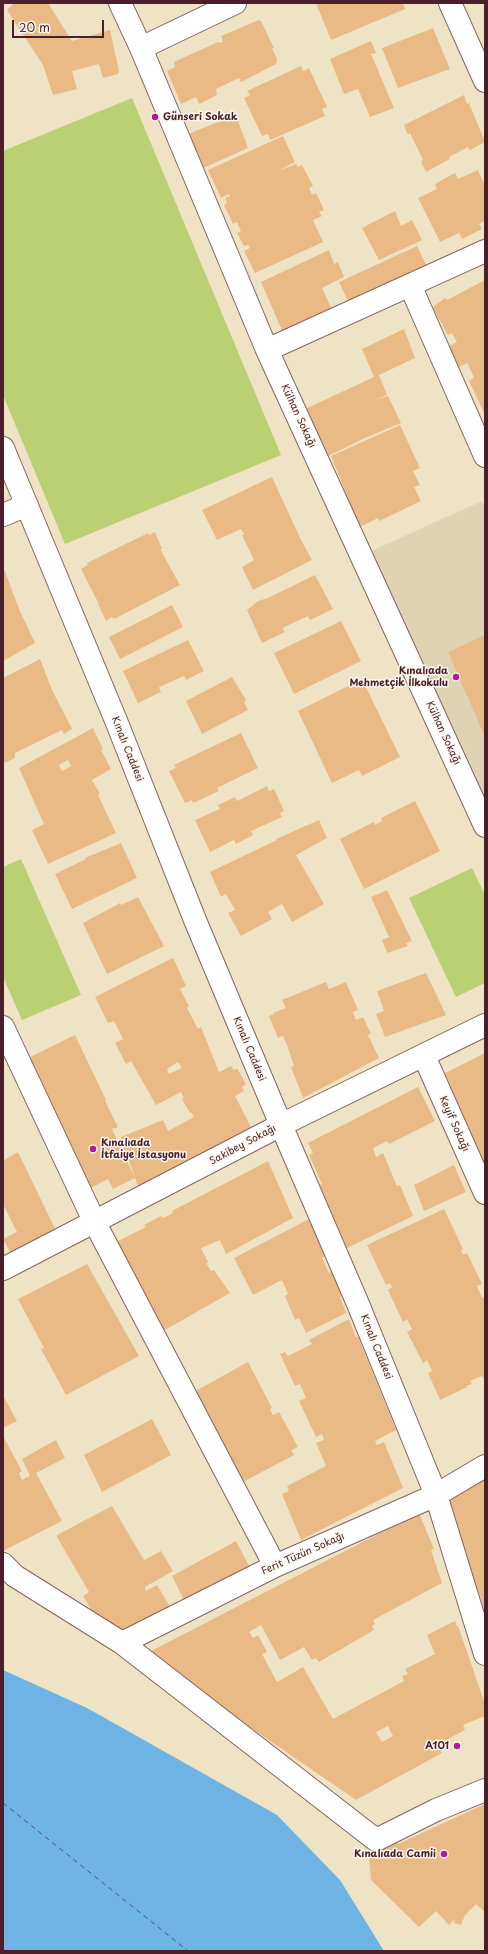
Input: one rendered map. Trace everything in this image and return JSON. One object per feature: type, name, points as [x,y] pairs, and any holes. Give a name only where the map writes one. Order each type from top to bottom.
[{"type":"street","name":"Külhan Sokağı","points":[[120,3],[141,48],[267,350],[485,826]]},
{"type":"street","points":[[141,48],[235,3]]},
{"type":"street","points":[[450,3],[485,80]]},
{"type":"street","points":[[267,350],[485,251]]},
{"type":"street","points":[[410,285],[485,456]]},
{"type":"street","name":"Kınalı Caddesi","points":[[3,448],[117,723],[195,920],[358,1304],[436,1495],[485,1654]]},
{"type":"street","points":[[3,515],[27,505]]},
{"type":"street","name":"Sakibey Sokağı","points":[[3,1269],[95,1223],[281,1125],[485,1025]]},
{"type":"street","points":[[3,1027],[95,1223],[275,1566]]},
{"type":"street","name":"Keyif Sokağı","points":[[424,1056],[485,1192]]},
{"type":"street","name":"Ferit Tüzün Sokağı","points":[[122,1643],[275,1566],[436,1495],[485,1466]]},
{"type":"street","points":[[3,1564],[15,1576],[122,1643],[376,1840],[436,1810],[485,1790]]},
{"type":"shaded area","name":"Kınalıada Mehmetçik İlkokulu","points":[[482,501],[485,509],[485,801],[369,552]]},
{"type":"green space","points":[[132,98],[281,455],[65,544],[3,395],[3,151]]},
{"type":"green space","points":[[21,859],[81,995],[22,1020],[3,977],[3,867]]},
{"type":"green space","points":[[472,868],[485,895],[485,983],[456,997],[409,898]]},
{"type":"water","points":[[3,1670],[87,1708],[277,1815],[340,1880],[384,1951],[3,1951]]},
{"type":"building","points":[[14,3],[48,3],[72,41],[110,30],[119,71],[118,74],[103,78],[99,64],[72,71],[77,89],[53,95],[43,65],[7,10]]},
{"type":"building","points":[[316,3],[403,3],[405,9],[331,40]]},
{"type":"building","points":[[259,20],[261,21],[274,48],[272,48],[277,59],[276,64],[241,82],[239,78],[216,89],[217,95],[199,104],[196,97],[181,104],[167,71],[175,67],[174,62],[218,42],[221,43],[223,41],[221,36]]},
{"type":"building","points":[[433,28],[450,69],[398,88],[382,48]]},
{"type":"building","points":[[371,41],[376,53],[371,54],[394,108],[370,117],[358,89],[344,94],[330,59]]},
{"type":"building","points":[[301,66],[303,71],[309,68],[327,107],[322,109],[325,116],[270,140],[268,134],[262,136],[244,98],[250,95],[247,91]]},
{"type":"building","points":[[464,95],[467,104],[469,103],[485,142],[470,150],[468,147],[426,172],[421,162],[423,160],[410,133],[408,135],[404,125]]},
{"type":"building","points":[[236,115],[248,148],[190,174],[178,138]]},
{"type":"building","points":[[283,136],[295,162],[278,171],[296,164],[298,167],[302,165],[313,186],[309,188],[312,195],[316,193],[324,210],[319,212],[322,216],[313,220],[323,242],[255,273],[244,251],[250,248],[248,245],[244,246],[237,233],[241,231],[237,222],[233,224],[224,205],[227,203],[225,198],[230,196],[229,194],[221,198],[208,170]]},
{"type":"building","points":[[478,170],[485,186],[485,221],[479,224],[482,229],[462,239],[459,233],[440,242],[418,198],[437,189],[435,184],[455,173],[458,179]]},
{"type":"building","points":[[395,211],[401,226],[412,220],[422,240],[379,260],[362,228]]},
{"type":"building","points":[[417,246],[433,279],[356,318],[339,282]]},
{"type":"building","points":[[329,250],[334,264],[338,262],[344,277],[322,288],[337,320],[287,342],[261,282]]},
{"type":"building","points":[[485,280],[485,415],[469,381],[474,377],[467,363],[459,367],[449,346],[457,342],[452,333],[448,335],[433,308],[445,298],[447,300]]},
{"type":"building","points":[[404,329],[415,358],[379,375],[387,395],[373,401],[388,396],[401,423],[365,438],[326,457],[303,410],[374,377],[362,349]]},
{"type":"building","points":[[400,425],[420,468],[413,471],[420,485],[414,487],[421,501],[379,521],[378,518],[358,528],[346,505],[350,503],[331,456]]},
{"type":"building","points":[[272,477],[301,540],[312,560],[253,590],[242,567],[254,560],[242,535],[244,534],[241,529],[217,540],[202,510]]},
{"type":"building","points":[[155,532],[162,549],[160,549],[180,585],[114,619],[112,617],[106,621],[81,569],[88,565],[87,563],[148,533],[149,535]]},
{"type":"building","points":[[3,566],[19,609],[35,643],[3,661]]},
{"type":"building","points":[[315,575],[333,609],[310,620],[308,616],[282,628],[285,632],[262,643],[247,610],[258,601],[268,598]]},
{"type":"building","points":[[172,605],[183,627],[120,659],[109,637]]},
{"type":"building","points":[[341,621],[361,661],[294,694],[274,653]]},
{"type":"building","points":[[485,635],[485,737],[448,652]]},
{"type":"building","points":[[188,640],[204,671],[186,680],[184,676],[159,687],[161,692],[138,703],[123,671]]},
{"type":"building","points":[[40,659],[52,690],[72,729],[64,734],[62,730],[15,753],[15,758],[5,763],[3,758],[3,678]]},
{"type":"building","points":[[232,677],[246,700],[244,702],[248,710],[202,734],[186,701]]},
{"type":"building","points":[[362,679],[400,757],[362,776],[359,770],[332,783],[298,711]]},
{"type":"building","points":[[93,728],[103,749],[101,750],[111,769],[92,780],[100,794],[98,795],[116,833],[48,864],[32,830],[44,824],[19,768]],"holes":[[[68,760],[71,766],[62,771],[59,765]]]},
{"type":"building","points":[[241,733],[258,768],[217,788],[219,791],[193,803],[192,800],[185,803],[169,771],[176,768],[174,765]]},
{"type":"building","points":[[267,786],[269,791],[274,789],[284,811],[280,813],[282,817],[251,831],[253,835],[236,844],[234,840],[210,852],[195,820],[220,809],[218,805],[235,797],[237,801]]},
{"type":"building","points":[[415,801],[440,851],[364,889],[340,839],[374,822],[375,825],[382,821],[381,818]]},
{"type":"building","points":[[319,820],[327,838],[296,855],[324,904],[292,922],[282,904],[268,912],[272,919],[241,936],[228,913],[235,910],[226,894],[221,897],[210,872],[277,840],[276,839]]},
{"type":"building","points":[[121,843],[137,878],[72,909],[55,874],[86,859],[85,858]]},
{"type":"building","points":[[387,890],[412,941],[406,943],[408,946],[387,953],[382,940],[389,937],[371,897]]},
{"type":"building","points":[[138,897],[164,946],[107,974],[83,923],[120,903],[121,905]]},
{"type":"building","points":[[173,958],[186,986],[180,989],[189,1006],[187,1008],[198,1029],[201,1027],[219,1072],[231,1066],[234,1070],[237,1068],[246,1084],[242,1087],[244,1091],[235,1096],[256,1137],[141,1195],[126,1152],[121,1143],[123,1142],[121,1137],[163,1120],[168,1131],[194,1117],[182,1099],[184,1098],[181,1092],[156,1105],[131,1061],[126,1064],[115,1043],[123,1039],[114,1021],[108,1023],[95,997]],"holes":[[[178,1062],[182,1068],[169,1074],[167,1069]]]},
{"type":"building","points":[[426,973],[446,1015],[385,1037],[376,1014],[384,1011],[377,991]]},
{"type":"building","points":[[326,982],[329,989],[346,982],[358,1010],[353,1012],[356,1020],[363,1017],[371,1034],[368,1035],[379,1058],[303,1098],[291,1067],[294,1066],[287,1045],[283,1036],[278,1038],[269,1016],[286,1008],[282,1000]]},
{"type":"building","points":[[75,1035],[118,1127],[112,1129],[135,1178],[113,1189],[108,1179],[85,1191],[24,1060]]},
{"type":"building","points":[[485,1053],[485,1167],[469,1133],[470,1131],[445,1073]]},
{"type":"building","points":[[418,1087],[435,1121],[389,1144],[387,1141],[373,1148],[376,1157],[383,1153],[397,1186],[400,1185],[413,1216],[347,1248],[320,1185],[322,1184],[309,1155],[313,1153],[308,1143]]},
{"type":"building","points":[[18,1152],[59,1237],[15,1261],[3,1239],[17,1232],[3,1204],[3,1161]]},
{"type":"building","points":[[268,1161],[293,1218],[226,1254],[220,1240],[201,1248],[208,1262],[206,1263],[211,1271],[214,1270],[230,1293],[163,1331],[114,1243],[146,1227],[144,1225],[161,1216],[163,1218],[173,1213],[172,1211]]},
{"type":"building","points":[[454,1165],[466,1192],[424,1211],[414,1185]]},
{"type":"building","points":[[444,1209],[463,1249],[461,1250],[463,1255],[467,1253],[482,1284],[477,1286],[482,1298],[485,1296],[485,1380],[482,1376],[470,1381],[472,1384],[440,1400],[428,1373],[432,1371],[427,1360],[423,1363],[407,1332],[412,1329],[407,1319],[403,1322],[388,1290],[392,1287],[390,1283],[386,1285],[367,1245]]},
{"type":"building","points":[[309,1219],[326,1256],[322,1258],[329,1273],[333,1271],[343,1295],[340,1297],[346,1313],[306,1333],[299,1318],[295,1320],[285,1296],[288,1294],[282,1280],[253,1295],[234,1258]]},
{"type":"building","points":[[87,1264],[139,1356],[66,1395],[41,1349],[44,1348],[18,1299]]},
{"type":"building","points":[[349,1319],[356,1337],[358,1337],[396,1430],[375,1441],[377,1445],[384,1442],[403,1488],[301,1540],[282,1494],[289,1491],[287,1486],[326,1466],[316,1443],[324,1440],[322,1434],[316,1437],[299,1401],[306,1398],[300,1384],[295,1386],[280,1354],[285,1352],[288,1356],[312,1344],[309,1340]]},
{"type":"building","points":[[248,1362],[272,1408],[270,1409],[273,1415],[279,1412],[298,1447],[291,1450],[294,1455],[239,1484],[190,1394]]},
{"type":"building","points":[[3,1395],[17,1421],[3,1428]]},
{"type":"building","points":[[152,1419],[171,1455],[102,1492],[84,1455]]},
{"type":"building","points":[[3,1436],[22,1471],[19,1473],[22,1480],[30,1476],[22,1459],[56,1440],[65,1458],[36,1473],[62,1521],[3,1551]]},
{"type":"building","points":[[485,1478],[485,1611],[454,1520],[443,1498]]},
{"type":"building","points":[[112,1506],[144,1560],[161,1551],[173,1571],[145,1587],[146,1591],[157,1585],[172,1610],[111,1643],[83,1596],[89,1592],[57,1535]]},
{"type":"building","points":[[419,1513],[434,1549],[431,1550],[442,1583],[373,1620],[375,1624],[372,1626],[374,1630],[319,1662],[316,1658],[312,1660],[304,1647],[280,1660],[261,1625],[249,1632],[253,1638],[258,1635],[267,1652],[262,1654],[277,1682],[303,1667],[333,1719],[404,1681],[402,1676],[408,1674],[405,1669],[435,1654],[427,1635],[455,1621],[485,1704],[485,1716],[463,1725],[465,1730],[437,1745],[442,1753],[356,1800],[225,1710],[147,1653]],"holes":[[[388,1726],[393,1736],[382,1742],[376,1732]]]},
{"type":"building","points":[[236,1541],[249,1566],[185,1602],[172,1576]]},
{"type":"building","name":"Kınalıada Camii","points":[[485,1804],[485,1912],[476,1904],[465,1915],[461,1925],[454,1923],[455,1919],[449,1925],[436,1911],[419,1927],[371,1880],[369,1856],[396,1840],[398,1844]]},
{"type":"ferry route","points":[[3,1803],[188,1951]]},
{"type":"place","name":"Günseri Sokak","points":[[155,117]]},
{"type":"place","name":"Kınalıada Mehmetçik İlkokulu","points":[[456,677]]},
{"type":"place","name":"Kınalıada İtfaiye İstasyonu","points":[[93,1149]]},
{"type":"place","name":"A101","points":[[457,1746]]},
{"type":"place","name":"Kınalıada Camii","points":[[444,1854]]}]
